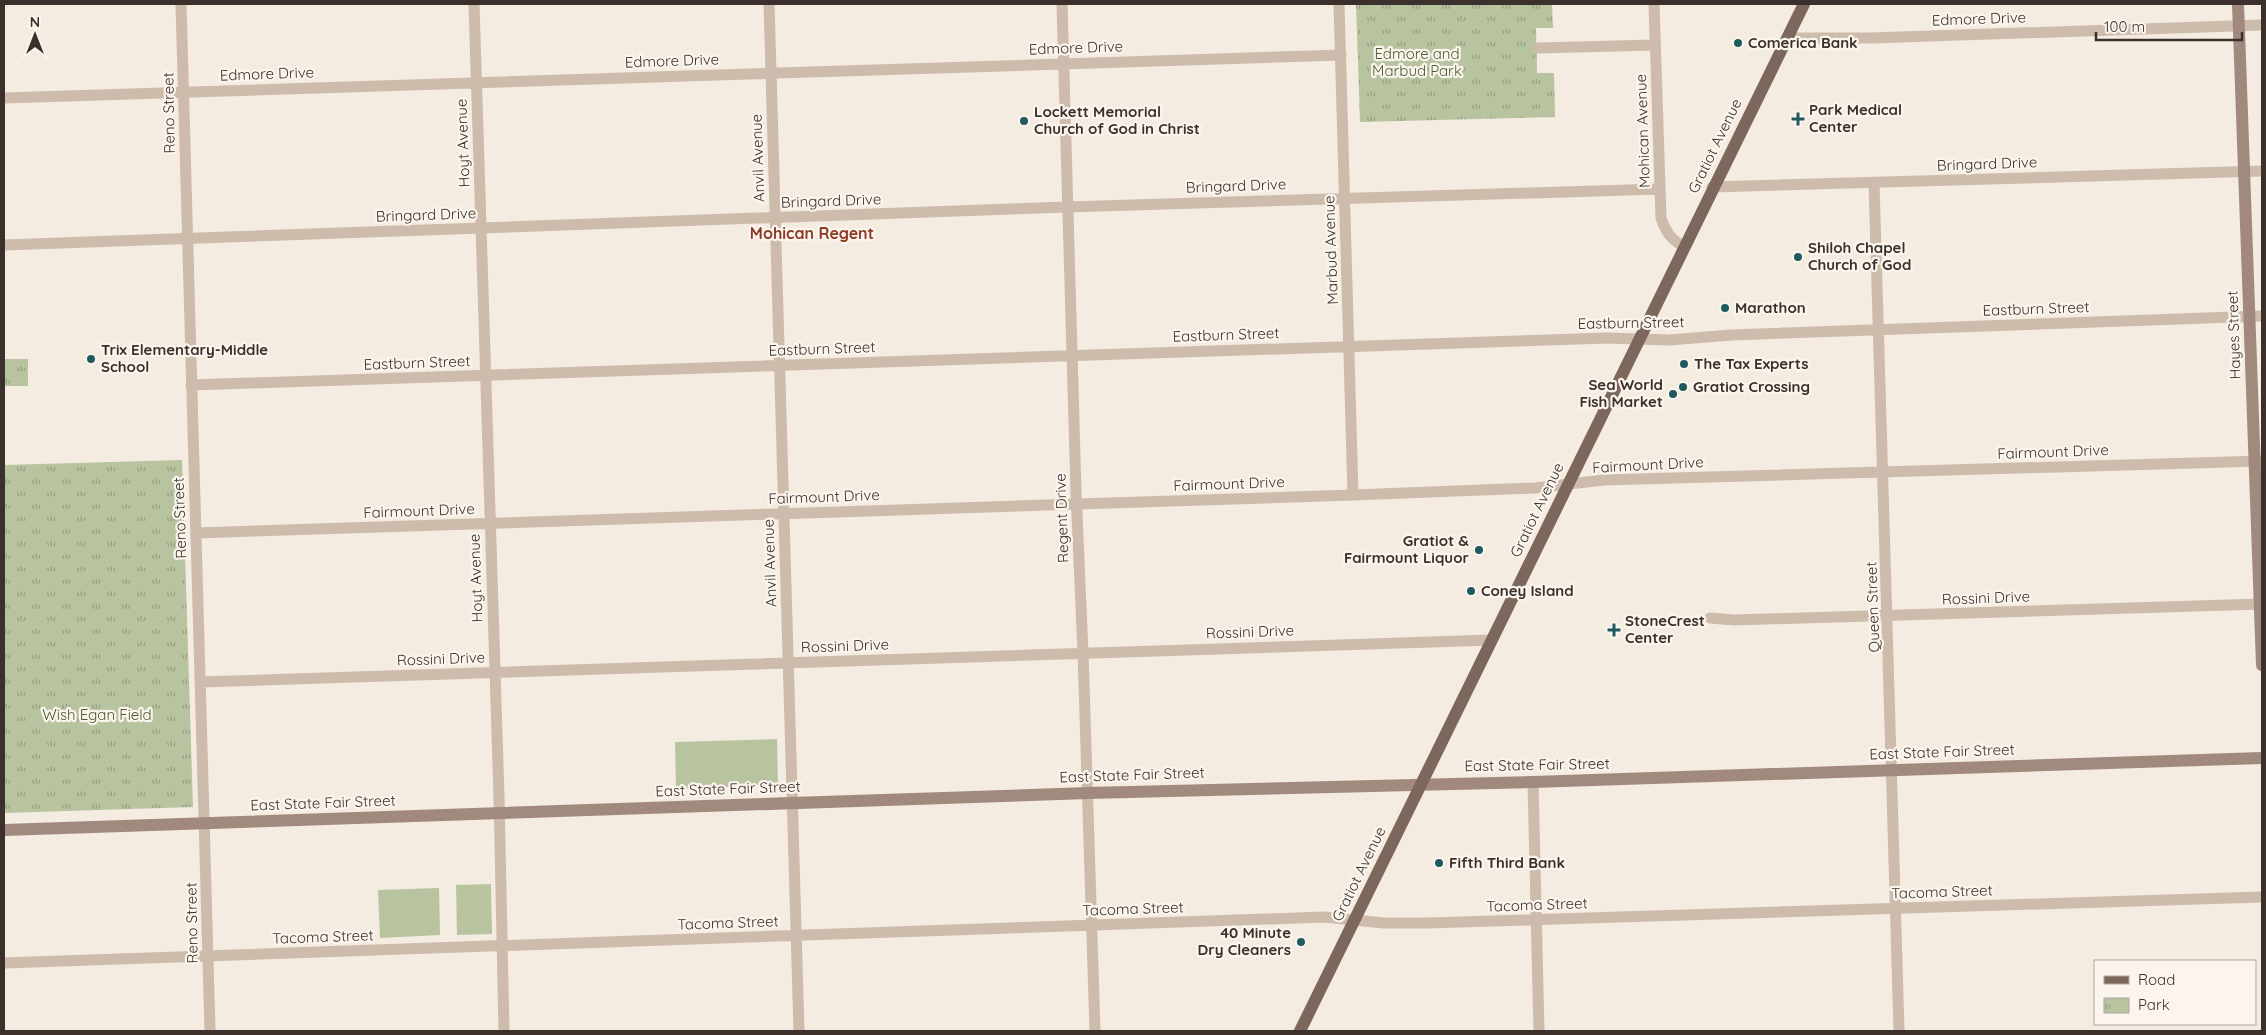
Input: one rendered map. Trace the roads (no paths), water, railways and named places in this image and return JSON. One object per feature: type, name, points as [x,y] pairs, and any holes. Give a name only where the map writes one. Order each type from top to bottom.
[{"type":"main road","name":"Gratiot Avenue","points":[[1300,1031],[1712,188],[1804,4]]},
{"type":"street","name":"Reno Street","points":[[181,4],[210,1031]]},
{"type":"street","name":"Hoyt Avenue","points":[[474,4],[504,1031]]},
{"type":"street","name":"Anvil Avenue","points":[[769,4],[792,803],[798,935],[799,1031]]},
{"type":"street","name":"Regent Drive","points":[[1062,4],[1076,503],[1083,652],[1095,1031]]},
{"type":"street","name":"Marbud Avenue","points":[[1339,4],[1354,495]]},
{"type":"street","name":"Mohican Avenue","points":[[1654,4],[1661,218],[1665,230],[1671,239],[1684,247]]},
{"type":"street","name":"Hayes Street","points":[[2238,4],[2244,172],[2256,316],[2262,665]]},
{"type":"street","name":"Edmore Drive","points":[[1787,38],[1876,38],[2262,25]]},
{"type":"street","points":[[1538,48],[1655,45]]},
{"type":"street","name":"Edmore Drive","points":[[4,98],[1340,55]]},
{"type":"street","name":"Bringard Drive","points":[[1712,188],[2262,171]]},
{"type":"street","name":"Queen Street","points":[[1874,183],[1899,1031]]},
{"type":"street","name":"Bringard Drive","points":[[4,245],[1067,206],[1660,189]]},
{"type":"street","name":"Eastburn Street","points":[[191,385],[1607,338],[1669,340],[1731,335],[2256,316]]},
{"type":"street","name":"Fairmount Drive","points":[[196,533],[1354,495],[1567,485],[1600,480],[2259,461]]},
{"type":"street","name":"Rossini Drive","points":[[1710,618],[1734,620],[2261,604]]},
{"type":"street","name":"Rossini Drive","points":[[200,682],[1492,640]]},
{"type":"street","name":"East State Fair Street","points":[[4,830],[1088,793],[1533,782],[2262,758]]},
{"type":"street","points":[[1533,782],[1540,1031]]},
{"type":"street","name":"Tacoma Street","points":[[4,963],[1324,917],[1354,921],[1428,923],[2262,897]]},
{"type":"place","name":"Comerica Bank","points":[[1738,43]]},
{"type":"place","name":"Park Medical Center","points":[[1798,119]]},
{"type":"place","name":"Lockett Memorial Church of God in Christ","points":[[1024,121]]},
{"type":"place","name":"Shiloh Chapel Church of God","points":[[1798,257]]},
{"type":"place","name":"Marathon","points":[[1725,308]]},
{"type":"place","name":"Trix Elementary-Middle School","points":[[91,359]]},
{"type":"place","name":"The Tax Experts","points":[[1684,364]]},
{"type":"place","name":"Gratiot Crossing","points":[[1683,387]]},
{"type":"place","name":"Sea World Fish Market","points":[[1673,394]]},
{"type":"place","name":"Gratiot & Fairmount Liquor","points":[[1479,550]]},
{"type":"place","name":"Coney Island","points":[[1471,591]]},
{"type":"place","name":"StoneCrest Center","points":[[1614,630]]},
{"type":"place","name":"Fifth Third Bank","points":[[1439,863]]},
{"type":"place","name":"40 Minute Dry Cleaners","points":[[1301,942]]},
{"type":"district","name":"Mohican Regent","points":[[812,233]]},
{"type":"park label","name":"Edmore and Marbud Park","points":[[1417,62]]},
{"type":"park label","name":"Wish Egan Field","points":[[97,715]]}]
